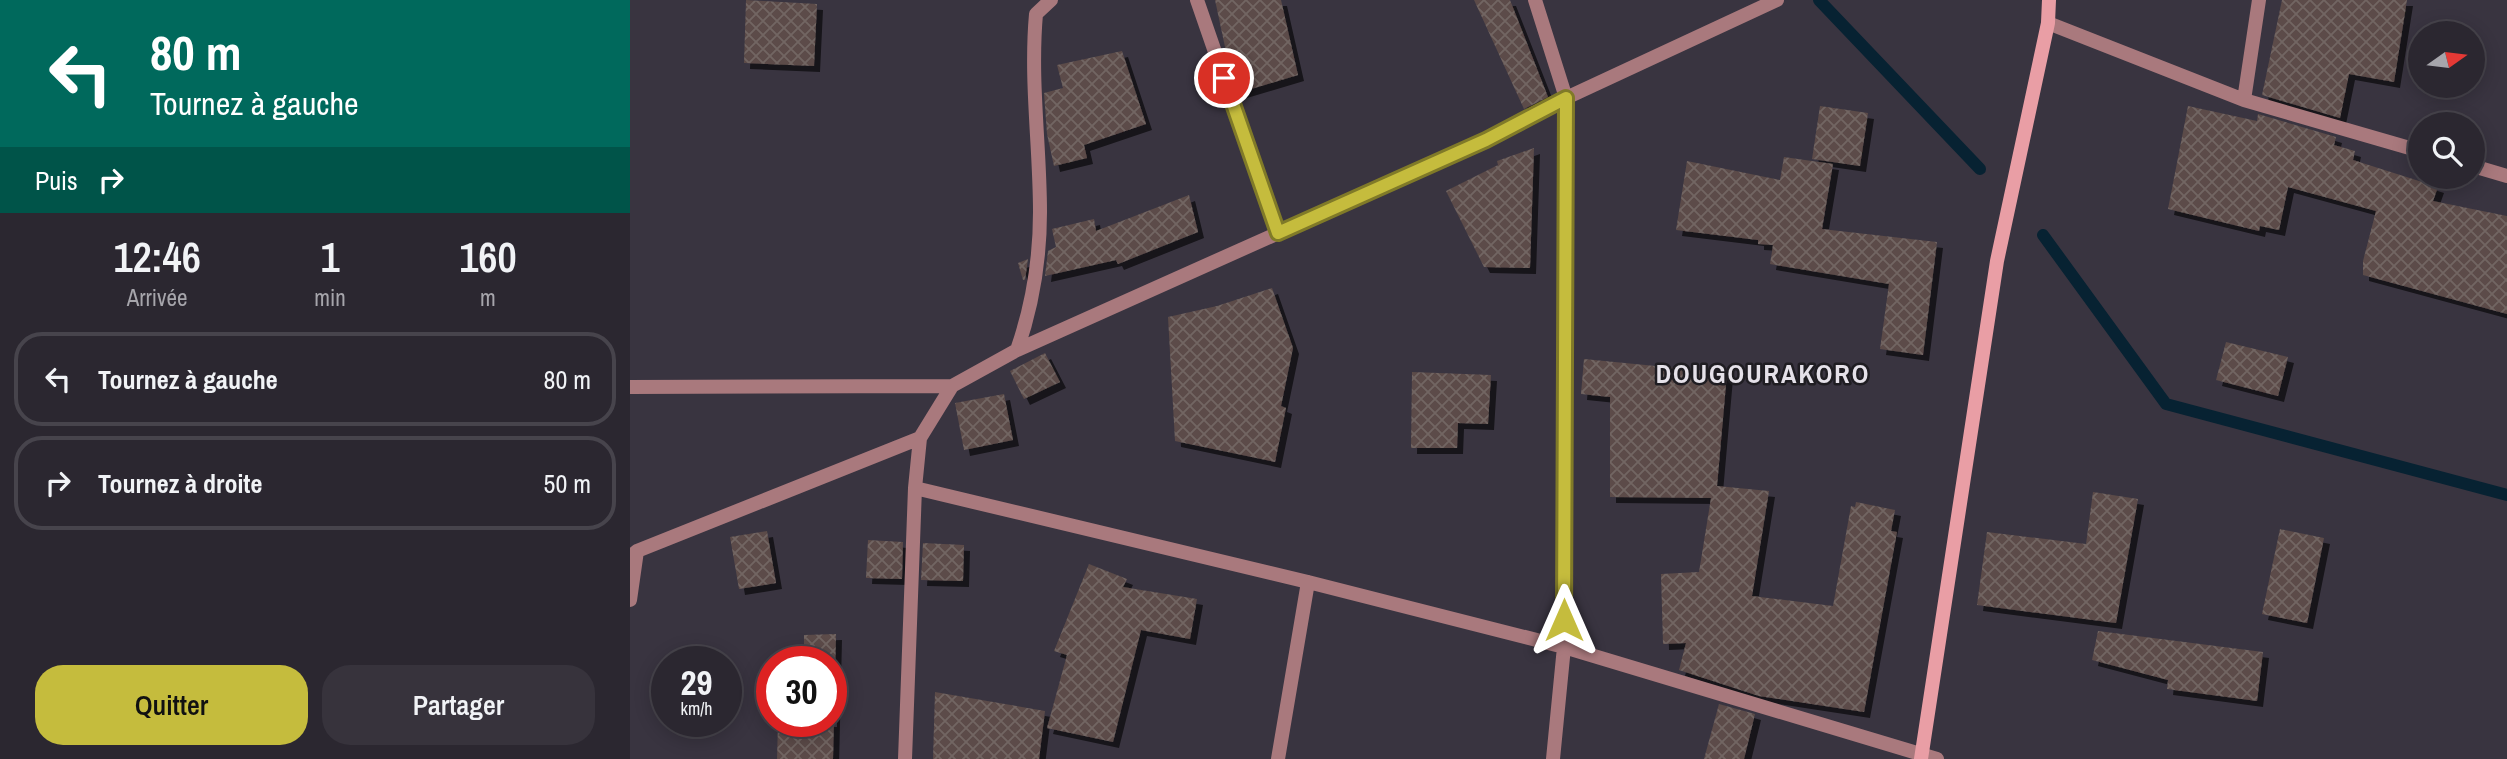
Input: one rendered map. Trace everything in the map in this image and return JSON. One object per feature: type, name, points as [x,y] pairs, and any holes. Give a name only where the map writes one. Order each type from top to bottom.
[{"type":"main road","points":[[1921,756],[1997,261],[2048,23],[2049,0]]},
{"type":"street","points":[[1017,350],[1029,314],[1040,214],[1032,60],[1036,14],[1051,0]]},
{"type":"street","points":[[1198,0],[1278,233]]},
{"type":"street","points":[[1535,0],[1566,98],[1564,647],[1553,759]]},
{"type":"street","points":[[630,387],[952,386],[1017,350],[1486,140],[1566,98],[1777,0]]},
{"type":"street","points":[[2244,100],[2259,0]]},
{"type":"street","points":[[2048,23],[2244,100],[2408,148]]},
{"type":"street","points":[[2485,170],[2507,176]]},
{"type":"street","points":[[905,759],[915,488],[920,438],[952,386]]},
{"type":"street","points":[[630,600],[633,554],[920,438]]},
{"type":"street","points":[[915,488],[1308,582],[1564,647],[1937,759]]},
{"type":"street","points":[[1278,759],[1308,582]]},
{"type":"building","points":[[746,0],[817,4],[814,66],[744,63]]},
{"type":"building","points":[[1215,0],[1281,0],[1298,75],[1241,92],[1228,61]]},
{"type":"building","points":[[1474,0],[1510,0],[1548,97],[1524,109]]},
{"type":"building","points":[[2282,0],[2407,0],[2394,82],[2349,74],[2340,118],[2262,95]]},
{"type":"building","points":[[1122,51],[1146,124],[1084,145],[1087,158],[1054,166],[1047,134],[1044,93],[1063,88],[1057,65]]},
{"type":"building","points":[[1820,106],[1868,113],[1860,166],[1812,159]]},
{"type":"building","points":[[2188,106],[2257,121],[2258,114],[2336,137],[2334,145],[2355,151],[2353,160],[2408,177],[2408,189],[2437,189],[2433,201],[2507,216],[2507,314],[2363,275],[2363,261],[2376,211],[2288,187],[2279,230],[2260,226],[2259,231],[2168,209]]},
{"type":"building","points":[[1534,148],[1530,268],[1484,267],[1446,191],[1498,165],[1497,161]]},
{"type":"building","points":[[1784,157],[1833,164],[1822,229],[1937,242],[1923,355],[1880,349],[1889,284],[1770,264],[1773,245],[1758,244],[1758,240],[1676,230],[1687,161],[1780,180]]},
{"type":"building","points":[[1189,195],[1198,232],[1118,264],[1116,260],[1045,276],[1048,251],[1056,247],[1052,229],[1094,219],[1096,231]]},
{"type":"building","points":[[1028,259],[1025,280],[1023,280],[1018,263]]},
{"type":"building","points":[[1272,288],[1293,348],[1281,406],[1286,408],[1275,462],[1175,441],[1168,317],[1217,306]]},
{"type":"building","points":[[2226,342],[2288,357],[2278,396],[2216,380]]},
{"type":"building","points":[[1045,353],[1060,382],[1024,399],[1010,371]]},
{"type":"building","points":[[1584,359],[1727,373],[1717,486],[1769,491],[1752,596],[1833,606],[1851,506],[1855,507],[1856,502],[1895,510],[1891,531],[1897,532],[1864,712],[1759,696],[1679,670],[1686,643],[1663,644],[1661,574],[1699,572],[1711,498],[1610,497],[1610,397],[1581,394]]},
{"type":"building","points":[[1412,372],[1491,375],[1488,424],[1458,423],[1457,448],[1411,448]]},
{"type":"building","points":[[1004,394],[1013,440],[964,450],[955,403]]},
{"type":"building","points":[[2093,492],[2138,499],[2116,623],[1977,605],[1987,532],[2086,544]]},
{"type":"building","points":[[2280,529],[2324,538],[2307,623],[2262,614]]},
{"type":"building","points":[[767,531],[776,583],[739,589],[730,537]]},
{"type":"building","points":[[868,540],[903,542],[902,579],[866,578]]},
{"type":"building","points":[[923,543],[964,545],[963,581],[921,580]]},
{"type":"building","points":[[1089,564],[1127,579],[1123,587],[1197,599],[1190,639],[1141,630],[1113,742],[1047,728],[1067,655],[1054,651]]},
{"type":"building","points":[[2098,631],[2263,652],[2257,701],[2167,689],[2168,680],[2092,660]]},
{"type":"building","points":[[836,634],[836,646],[804,646],[804,635]]},
{"type":"building","points":[[935,692],[1045,711],[1039,759],[933,759]]},
{"type":"building","points":[[1719,704],[1755,714],[1744,759],[1704,759]]},
{"type":"building","points":[[778,737],[834,737],[833,759],[777,759]]},
{"type":"waterway","points":[[1819,0],[1980,169]]},
{"type":"waterway","points":[[2043,235],[2166,404],[2507,495]]},
{"type":"district","name":"DOUGOURAKORO","points":[[1763,374]]},
{"type":"route","points":[[1224,78],[1278,233],[1486,140],[1566,98],[1564,620]]}]
